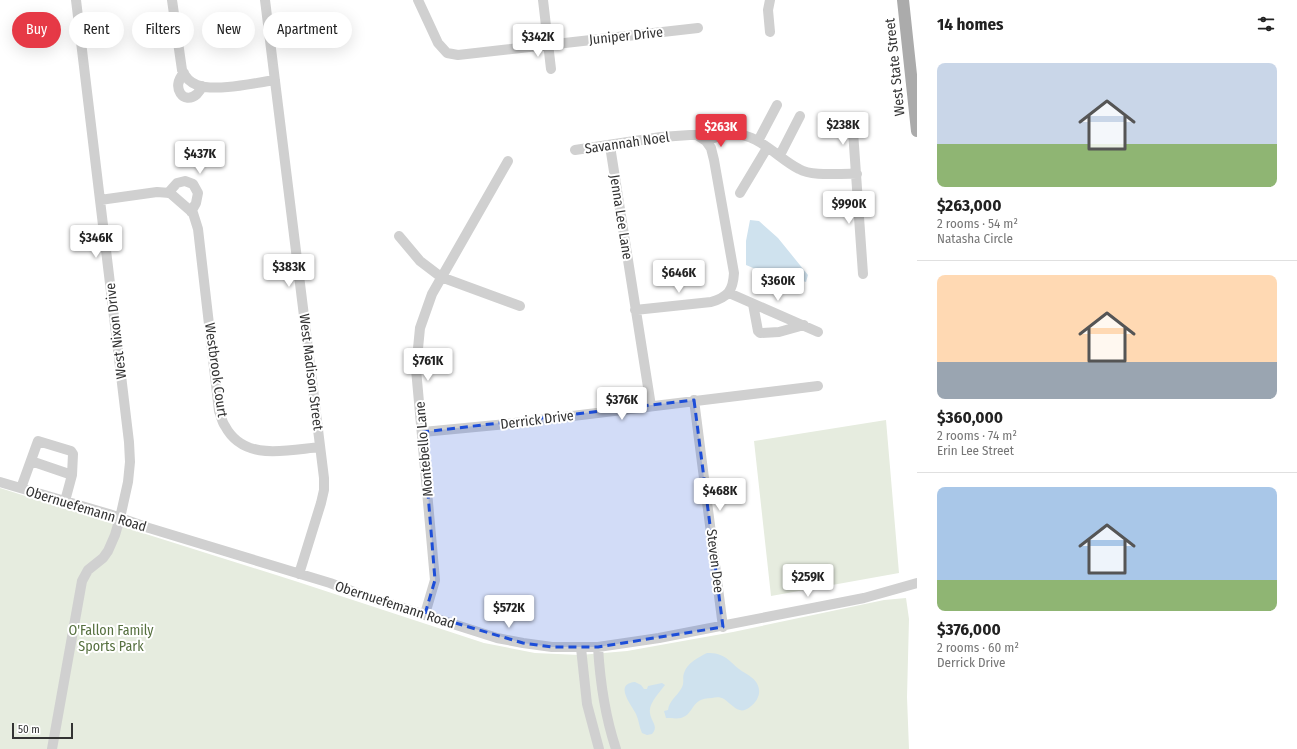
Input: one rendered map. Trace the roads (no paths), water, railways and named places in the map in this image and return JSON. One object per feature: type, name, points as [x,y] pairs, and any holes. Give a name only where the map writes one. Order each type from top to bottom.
[{"type":"main road","name":"West State Street","points":[[903,0],[917,131]]},
{"type":"street","name":"West Nixon Drive","points":[[52,749],[82,582],[88,570],[98,564],[108,551],[120,518],[129,469],[129,442],[76,0]]},
{"type":"street","points":[[172,0],[177,40],[184,73],[191,82],[197,86],[225,87],[275,80]]},
{"type":"street","name":"West Madison Street","points":[[265,0],[324,490],[299,574]]},
{"type":"street","name":"Juniper Drive","points":[[418,0],[438,43],[447,54],[463,56],[548,44],[698,28]]},
{"type":"street","points":[[543,0],[551,69]]},
{"type":"street","points":[[770,0],[768,10],[770,32]]},
{"type":"street","points":[[184,73],[180,77],[178,83],[178,90],[183,97],[188,98],[196,95],[202,86]]},
{"type":"street","points":[[758,141],[777,105]]},
{"type":"street","points":[[780,156],[800,116]]},
{"type":"street","points":[[852,117],[863,274]]},
{"type":"street","points":[[635,310],[711,302],[720,299],[729,293],[733,284],[734,273],[714,160],[711,148],[706,141],[728,134],[741,134],[758,141],[799,169],[810,173],[857,174]]},
{"type":"street","name":"Savannah Noel","points":[[576,150],[662,137],[690,135],[697,135],[706,141]]},
{"type":"street","name":"Jenna Lee Lane","points":[[610,146],[651,406]]},
{"type":"street","points":[[740,193],[767,148]]},
{"type":"street","name":"Montebello Lane","points":[[425,614],[435,580],[416,369],[420,328],[432,294],[508,162]]},
{"type":"street","points":[[100,200],[157,192],[168,193],[170,193],[192,212],[198,193],[193,184],[185,181],[177,183],[168,193]]},
{"type":"street","name":"Westbrook Court","points":[[192,212],[198,229],[219,411],[224,426],[234,439],[257,451],[270,452],[320,447]]},
{"type":"street","points":[[398,236],[420,261],[442,278],[520,306]]},
{"type":"street","points":[[729,293],[818,332]]},
{"type":"street","points":[[753,304],[758,330],[760,333],[779,332],[804,326]]},
{"type":"street","name":"Derrick Drive","points":[[422,432],[507,424],[818,386]]},
{"type":"street","name":"Steven Dee","points":[[694,400],[723,627]]},
{"type":"street","points":[[21,488],[38,441],[71,451],[73,454],[72,474],[65,501]]},
{"type":"street","points":[[31,461],[72,474]]},
{"type":"street","name":"Obernuefemann Road","points":[[0,482],[299,574],[497,638],[552,647],[598,647],[723,627],[864,598],[917,583]]},
{"type":"street","points":[[598,647],[601,684],[606,715],[616,749]]},
{"type":"street","points":[[581,648],[587,704],[600,749]]},
{"type":"water","points":[[750,220],[759,221],[778,238],[808,275],[806,282],[778,277],[746,265],[746,241]]},
{"type":"water","points":[[707,653],[713,653],[725,657],[755,681],[759,688],[759,692],[754,704],[746,709],[739,710],[724,699],[717,697],[705,699],[696,703],[689,713],[681,718],[666,718],[664,711],[668,710],[671,701],[682,687],[683,675],[686,669],[700,656]]},
{"type":"water","points":[[635,682],[641,685],[644,689],[647,689],[648,686],[662,683],[665,685],[651,706],[650,713],[655,726],[652,734],[647,735],[642,733],[637,716],[626,695],[625,687]]},
{"type":"park label","name":"O'Fallon Family Sports Park","points":[[111,638]]}]
